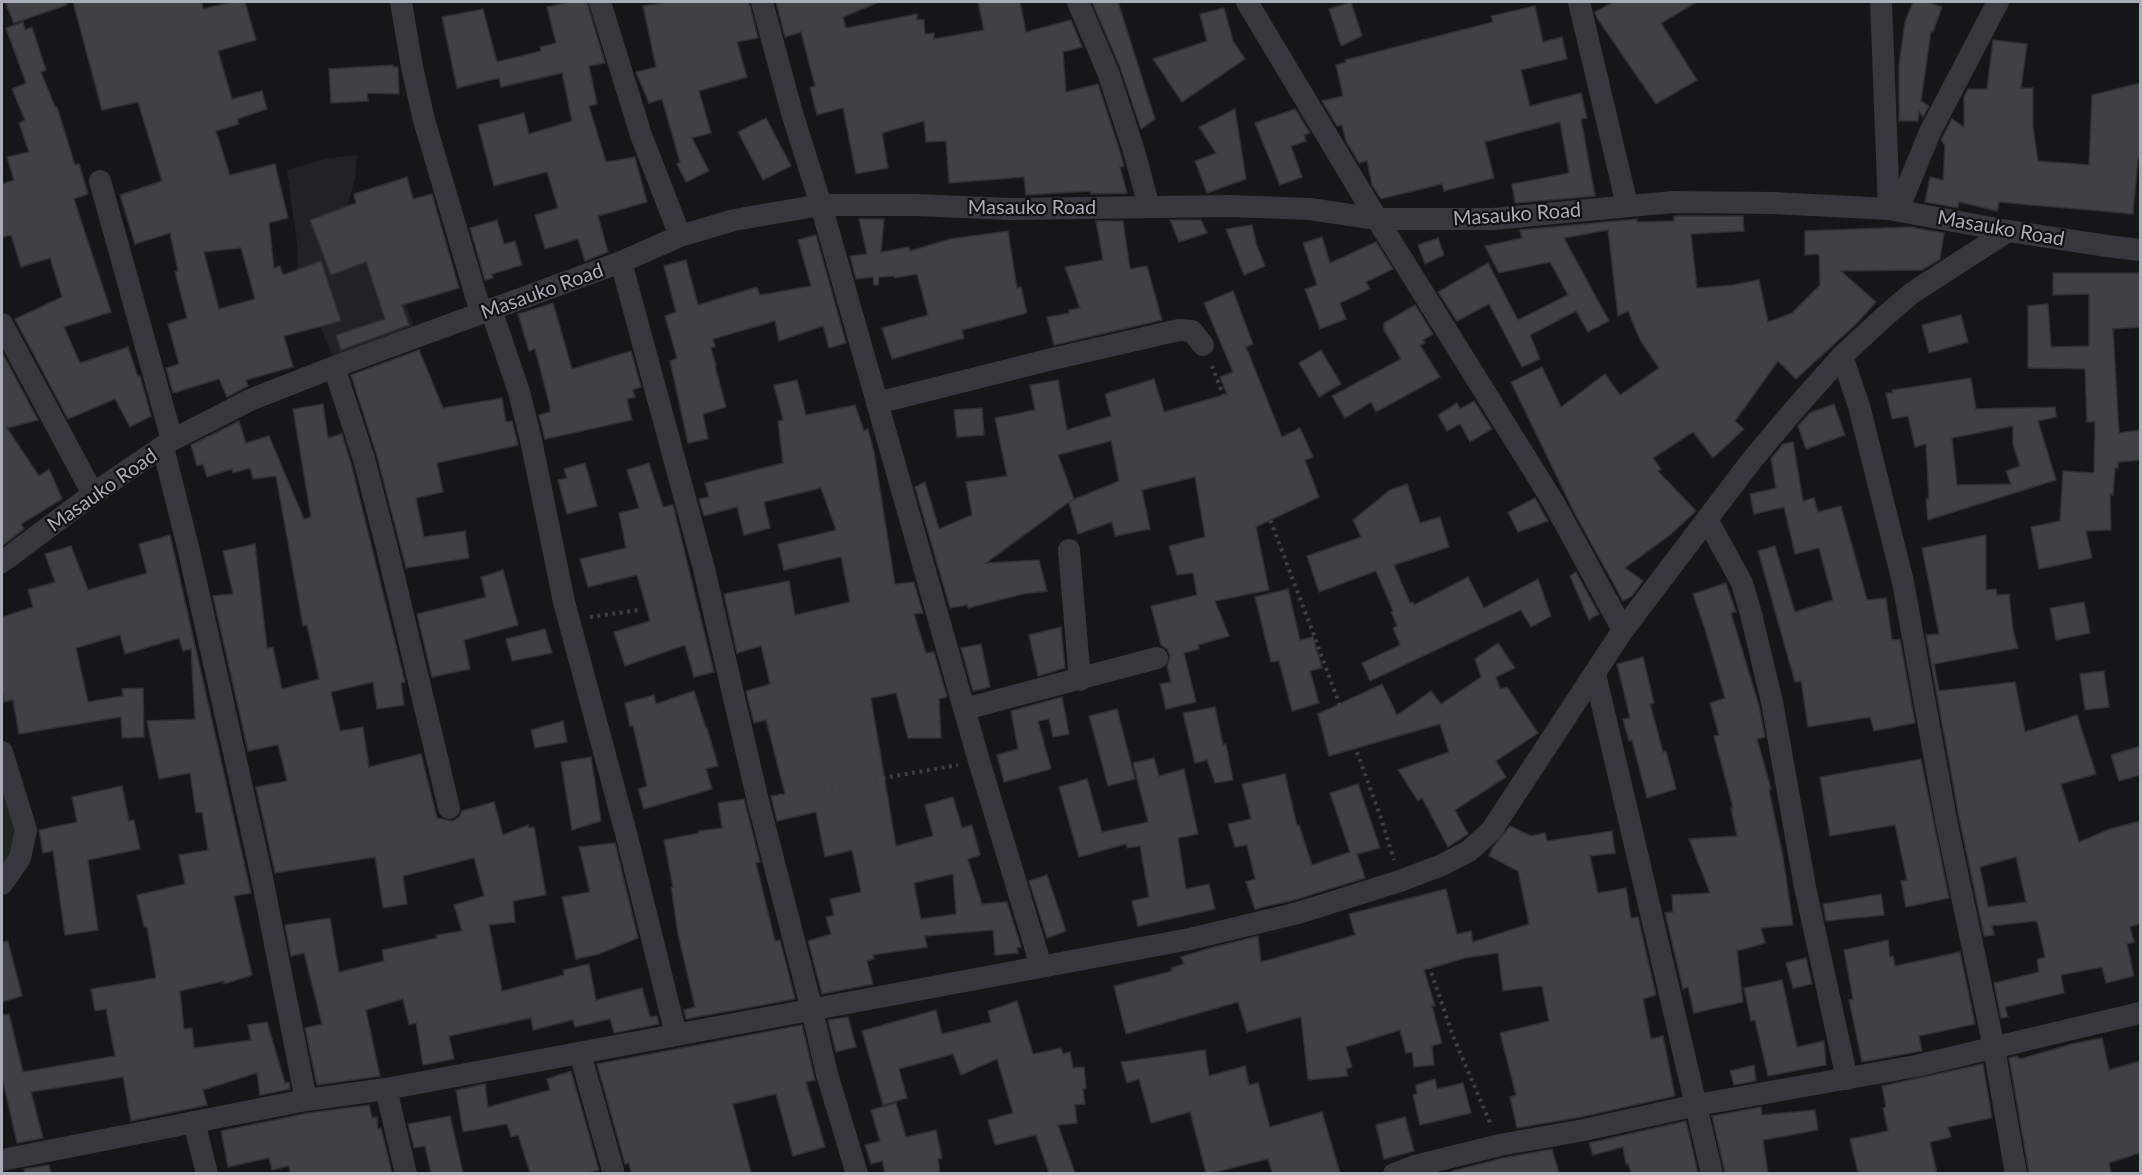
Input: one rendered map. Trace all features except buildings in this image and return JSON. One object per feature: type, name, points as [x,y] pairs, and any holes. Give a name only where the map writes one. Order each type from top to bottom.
[{"type":"street","points":[[401,2],[424,120],[486,311],[524,411],[568,620],[627,837],[676,1035]]},
{"type":"street","points":[[600,2],[641,135],[680,236]]},
{"type":"street","points":[[762,2],[979,761],[1041,966]]},
{"type":"street","points":[[1078,2],[1108,72],[1134,151],[1149,207]]},
{"type":"street","points":[[1247,2],[1377,219],[1554,503],[1623,630]]},
{"type":"street","points":[[1579,2],[1627,205]]},
{"type":"street","points":[[1881,2],[1893,209]]},
{"type":"street","points":[[1893,209],[1930,132],[1998,2]]},
{"type":"street","points":[[100,181],[168,444],[189,551],[261,873],[306,1100]]},
{"type":"street","name":"Masauko Road","points":[[2,562],[93,494],[168,444],[250,400],[621,262],[680,236],[734,220],[821,206],[915,205],[1009,209],[1149,207],[1310,209],[1377,219],[1493,219],[1673,202],[1775,202],[1893,209],[2008,231],[2140,250]]},
{"type":"street","points":[[2,1160],[306,1100],[386,1089],[1190,939],[1298,914],[1442,865],[1469,851],[1491,831],[1623,630],[1708,521],[1752,460],[1842,356],[1912,293],[2008,231]]},
{"type":"street","points":[[621,262],[704,569],[758,801],[827,1074],[857,1173]]},
{"type":"street","points":[[2,324],[93,494]]},
{"type":"street","points":[[877,403],[1179,330],[1192,331],[1203,345]]},
{"type":"street","points":[[1842,356],[1859,406],[1903,582],[1946,820],[1994,1048],[2016,1173]]},
{"type":"street","points":[[334,367],[364,459],[449,808]]},
{"type":"street","points":[[1708,521],[1742,583],[1751,614],[1772,702],[1806,886],[1847,1080]]},
{"type":"street","points":[[1069,550],[1080,680]]},
{"type":"street","points":[[965,709],[1157,658]]},
{"type":"street","points":[[1595,674],[1712,1173]]},
{"type":"street","points":[[2,752],[26,830],[20,858],[2,884]]},
{"type":"street","points":[[1394,1173],[1500,1144],[1584,1130],[1697,1105],[1916,1066],[2140,1013]]},
{"type":"street","points":[[580,1053],[614,1173]]},
{"type":"street","points":[[386,1089],[406,1173]]},
{"type":"street","points":[[194,1122],[207,1173]]},
{"type":"path","points":[[1203,345],[1380,814],[1400,881],[1453,1036],[1500,1144]]},
{"type":"path","points":[[568,620],[638,610]]},
{"type":"path","points":[[758,801],[833,785],[979,761]]},
{"type":"shaded area","points":[[357,155],[355,179],[348,203],[384,260],[390,260],[414,327],[333,356],[297,274],[298,250],[287,170],[329,158]]},
{"type":"shaded area","points":[[2,774],[18,824],[16,847],[2,867]]}]
